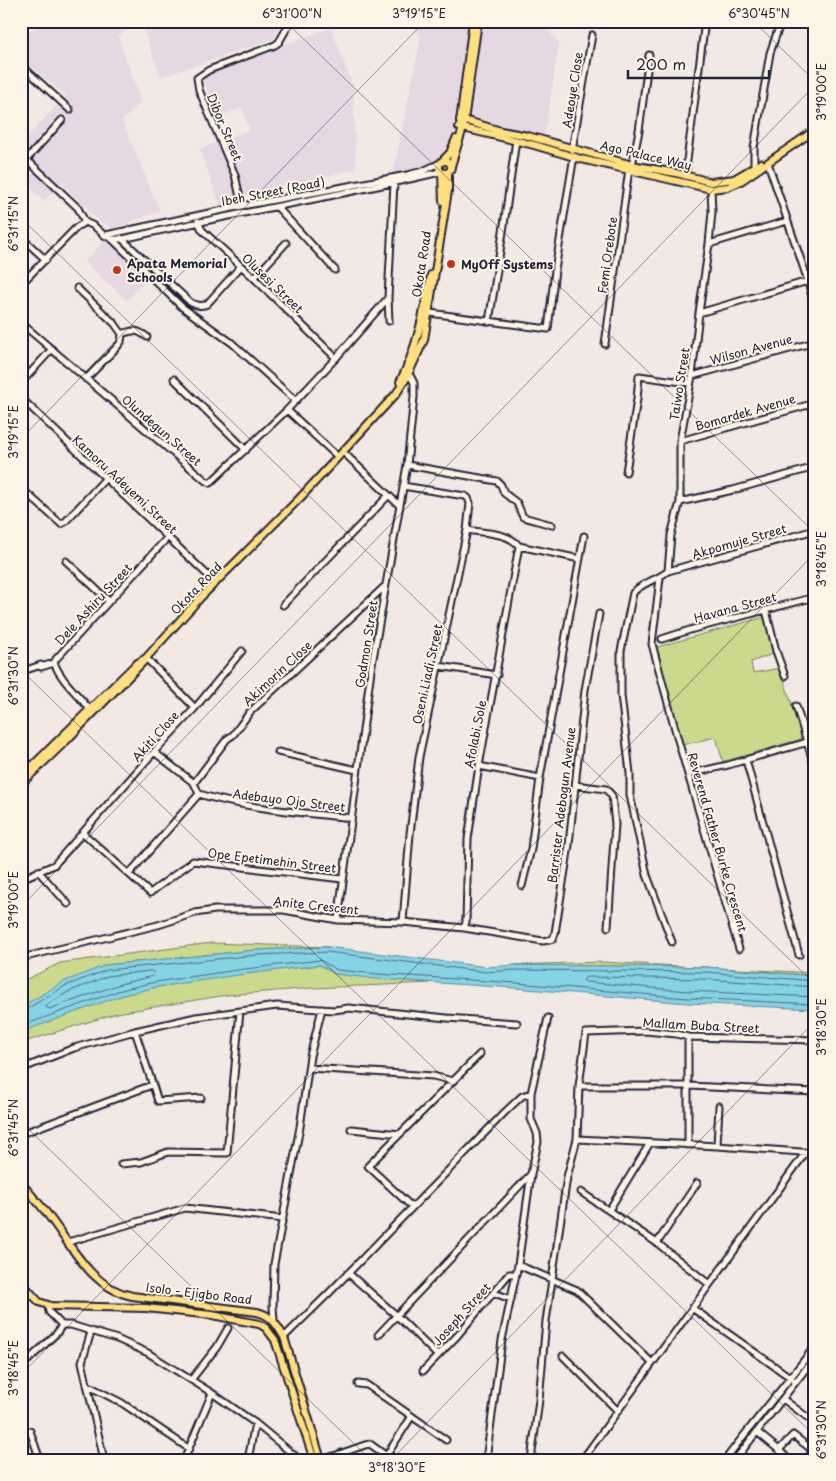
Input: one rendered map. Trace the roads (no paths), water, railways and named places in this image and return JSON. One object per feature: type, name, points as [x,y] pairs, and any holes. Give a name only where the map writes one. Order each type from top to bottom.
[{"type":"main road","points":[[461,128],[453,147],[438,169],[444,173],[451,166],[461,128],[473,21]]},
{"type":"main road","points":[[462,120],[478,21]]},
{"type":"main road","name":"Ago Palace Way","points":[[462,120],[528,136],[572,154]]},
{"type":"main road","name":"Ago Palace Way","points":[[630,167],[719,182],[741,176],[815,126]]},
{"type":"main road","name":"Ago Palace Way","points":[[461,128],[630,167],[710,188],[732,186],[815,130]]},
{"type":"main road","points":[[441,162],[448,162],[451,166]]},
{"type":"main road","name":"Okota Road","points":[[21,777],[136,664],[146,658],[201,597],[344,452],[396,394],[407,377],[424,340],[430,313],[448,191],[444,173]]},
{"type":"main road","name":"Okota Road","points":[[382,408],[400,381],[416,343],[425,310],[443,199],[444,173]]},
{"type":"main road","points":[[21,784],[140,667],[146,658]]},
{"type":"main road","name":"Isolo - Ejigbo Road","points":[[21,1183],[48,1214],[84,1264],[108,1288],[126,1294],[263,1313],[274,1321]]},
{"type":"main road","points":[[22,1284],[39,1302],[48,1306]]},
{"type":"main road","points":[[123,1307],[126,1294]]},
{"type":"main road","name":"Isolo - Ejigbo Road","points":[[48,1306],[166,1309],[251,1321],[266,1328],[275,1340],[314,1460]]},
{"type":"main road","points":[[274,1321],[284,1337],[322,1460]]},
{"type":"street","name":"Dibor Street","points":[[242,206],[234,175],[198,90],[198,78],[209,70],[275,45],[279,42],[291,21]]},
{"type":"street","points":[[685,176],[705,21]]},
{"type":"street","points":[[754,168],[754,148],[770,53],[781,21]]},
{"type":"street","name":"Adeoye Close","points":[[489,322],[548,329],[572,154],[592,35]]},
{"type":"street","name":"Femi Orebote","points":[[605,344],[630,167],[639,130],[649,54]]},
{"type":"street","points":[[21,65],[70,110]]},
{"type":"street","points":[[27,160],[62,120]]},
{"type":"street","points":[[430,313],[489,322],[516,140]]},
{"type":"street","points":[[21,154],[78,208],[85,222],[94,226],[108,237],[182,307],[232,343],[295,400]]},
{"type":"street","name":"Ibeh Street (Road)","points":[[108,237],[123,239],[198,221],[277,207],[392,181],[423,171],[441,162]]},
{"type":"street","points":[[768,163],[808,281],[815,308]]},
{"type":"street","name":"Ibeh Street (Road)","points":[[108,237],[242,206],[444,173]]},
{"type":"street","points":[[389,321],[392,181]]},
{"type":"street","name":"Taiwo Street","points":[[668,571],[671,535],[680,502],[680,441],[692,376],[709,244],[712,212],[710,188]]},
{"type":"street","points":[[277,207],[335,270]]},
{"type":"street","name":"Olusesi Street","points":[[198,221],[202,230],[336,358]]},
{"type":"street","points":[[21,284],[77,227],[85,222]]},
{"type":"street","points":[[709,244],[787,222]]},
{"type":"street","points":[[118,234],[191,303],[197,305],[207,304],[241,266]]},
{"type":"street","points":[[21,236],[46,260]]},
{"type":"street","points":[[254,278],[286,243]]},
{"type":"street","points":[[699,313],[808,281]]},
{"type":"street","points":[[77,288],[115,324],[122,334],[121,342],[86,379]]},
{"type":"street","name":"Olundegun Street","points":[[21,323],[209,483],[287,410],[336,358],[388,298]]},
{"type":"street","points":[[122,334],[134,330],[139,331],[147,338]]},
{"type":"street","name":"Wilson Avenue","points":[[692,376],[815,342]]},
{"type":"street","points":[[21,383],[52,349]]},
{"type":"street","points":[[626,472],[638,399],[639,376],[689,384]]},
{"type":"street","name":"Godmon Street","points":[[338,920],[357,770],[385,586],[407,465],[414,396],[412,378],[407,377]]},
{"type":"street","points":[[174,378],[246,450]]},
{"type":"street","name":"Kamoru Adeyemi Street","points":[[21,398],[216,583]]},
{"type":"street","name":"Bomardek Avenue","points":[[680,441],[815,403]]},
{"type":"street","points":[[287,410],[338,457]]},
{"type":"street","points":[[344,452],[399,505]]},
{"type":"street","points":[[407,465],[496,481],[501,485],[504,493],[517,503],[523,517],[552,525]]},
{"type":"street","points":[[680,502],[733,490],[815,467]]},
{"type":"street","points":[[21,488],[61,524],[105,479]]},
{"type":"street","name":"Oseni Liadi Street","points":[[403,486],[467,497],[470,503],[467,530],[419,757],[410,834],[403,922]]},
{"type":"street","points":[[283,605],[388,496]]},
{"type":"street","points":[[467,530],[510,538],[515,540],[519,546],[580,559]]},
{"type":"street","name":"Akpomuje Street","points":[[668,571],[815,530]]},
{"type":"street","points":[[522,886],[531,849],[540,778],[556,683],[584,536]]},
{"type":"street","name":"Dele Ashiru Street","points":[[90,710],[78,694],[59,675],[54,664],[56,658],[168,537]]},
{"type":"street","name":"Afolabi Sole","points":[[464,928],[469,880],[468,839],[479,766],[519,546]]},
{"type":"street","points":[[66,562],[109,601]]},
{"type":"street","points":[[668,571],[660,578],[636,588],[633,593],[621,651],[621,695],[632,805],[647,875],[672,942]]},
{"type":"street","name":"Reverend Father Burke Crescent","points":[[660,578],[652,644],[710,854],[739,949]]},
{"type":"street","name":"Akimorin Close","points":[[194,783],[250,712],[385,586]]},
{"type":"street","name":"Havana Street","points":[[662,639],[692,629],[815,597]]},
{"type":"street","points":[[766,610],[776,651],[785,676]]},
{"type":"street","name":"Barrister Adebogun Avenue","points":[[464,928],[543,941],[553,939],[569,845],[585,690],[599,614]]},
{"type":"street","name":"Akiti Close","points":[[21,879],[54,865],[195,708],[242,652]]},
{"type":"street","points":[[146,658],[195,708]]},
{"type":"street","points":[[29,669],[41,665],[41,668],[54,664]]},
{"type":"street","points":[[439,666],[497,675]]},
{"type":"street","points":[[796,706],[815,768]]},
{"type":"street","points":[[689,774],[815,740]]},
{"type":"street","points":[[83,834],[130,874],[199,794],[194,783],[154,752]]},
{"type":"street","points":[[278,752],[357,770]]},
{"type":"street","points":[[746,760],[799,956]]},
{"type":"street","points":[[479,766],[540,778]]},
{"type":"street","points":[[575,785],[606,789],[612,796],[615,824],[608,926]]},
{"type":"street","name":"Adebayo Ojo Street","points":[[199,794],[243,805],[351,818]]},
{"type":"street","name":"Ope Epetimehin Street","points":[[130,874],[150,893],[193,861],[342,879]]},
{"type":"street","points":[[38,871],[68,904]]},
{"type":"street","name":"Anite Crescent","points":[[21,958],[158,925],[195,913],[216,910],[284,910],[338,920],[403,922],[464,928]]},
{"type":"street","points":[[21,1069],[74,1048],[136,1031],[196,1017],[277,1006],[334,1010],[349,1008],[517,1023]]},
{"type":"street","points":[[274,1321],[274,1264],[310,1056],[322,1009]]},
{"type":"street","points":[[121,1164],[141,1162],[168,1152],[227,1153],[240,1011]]},
{"type":"street","points":[[486,1460],[502,1340],[511,1299],[514,1274],[518,1264],[531,1174],[538,1142],[537,1133],[530,1119],[531,1093],[548,1018]]},
{"type":"street","points":[[136,1031],[158,1101],[201,1098]]},
{"type":"street","name":"Mallam Buba Street","points":[[580,1086],[586,1033],[646,1031],[688,1037],[815,1040]]},
{"type":"street","points":[[688,1037],[688,1145]]},
{"type":"street","points":[[412,1208],[368,1166],[480,1054]]},
{"type":"street","points":[[309,1068],[433,1076],[453,1081]]},
{"type":"street","points":[[21,1134],[152,1085]]},
{"type":"street","points":[[531,1460],[539,1400],[546,1321],[567,1177],[577,1139],[580,1086],[689,1086],[815,1092]]},
{"type":"street","points":[[284,1337],[505,1112],[522,1096],[531,1093]]},
{"type":"street","points":[[717,1146],[719,1106]]},
{"type":"street","points":[[351,1129],[400,1134]]},
{"type":"street","points":[[577,1139],[815,1153]]},
{"type":"street","points":[[609,1210],[650,1143]]},
{"type":"street","points":[[582,1460],[806,1152]]},
{"type":"street","points":[[378,1335],[531,1174]]},
{"type":"street","points":[[657,1243],[698,1183]]},
{"type":"street","points":[[581,1192],[657,1243],[710,1284]]},
{"type":"street","points":[[68,1242],[185,1208],[283,1219]]},
{"type":"street","points":[[518,1264],[577,1290],[652,1363]]},
{"type":"street","points":[[348,1273],[396,1315],[437,1355]]},
{"type":"street","name":"Joseph Street","points":[[423,1371],[457,1336],[509,1274],[514,1274]]},
{"type":"street","points":[[494,1293],[511,1299]]},
{"type":"street","points":[[48,1306],[53,1316],[62,1325],[71,1325],[134,1346],[191,1380],[255,1423],[300,1460]]},
{"type":"street","points":[[692,1308],[794,1380]]},
{"type":"street","points":[[21,1368],[50,1341],[62,1325]]},
{"type":"street","points":[[191,1380],[217,1347],[228,1328]]},
{"type":"street","points":[[91,1332],[82,1359],[104,1460]]},
{"type":"street","points":[[735,1460],[783,1399],[815,1346]]},
{"type":"street","points":[[563,1356],[618,1411]]},
{"type":"street","points":[[725,1460],[749,1428],[815,1357]]},
{"type":"street","points":[[358,1384],[367,1385],[446,1440]]},
{"type":"street","points":[[87,1385],[122,1403],[188,1448]]},
{"type":"street","points":[[184,1460],[212,1393]]},
{"type":"street","points":[[783,1399],[815,1424]]},
{"type":"street","points":[[386,1456],[412,1416]]},
{"type":"street","points":[[248,1460],[255,1423]]},
{"type":"street","points":[[30,1431],[40,1460]]},
{"type":"street","points":[[757,1432],[789,1460]]},
{"type":"street","points":[[779,1450],[793,1435],[811,1449],[811,1454],[806,1460]]},
{"type":"street","points":[[322,1460],[365,1444],[370,1444],[392,1460]]},
{"type":"water","points":[[328,947],[487,967],[515,965],[706,967],[815,976],[815,1009],[687,1003],[516,988],[377,979],[335,974],[320,965],[157,987],[123,995],[21,1032],[21,1007],[63,982],[106,965],[256,950]]},
{"type":"place","name":"MyOff Systems","points":[[451,264]]},
{"type":"place","name":"Apata Memorial Schools","points":[[117,270]]}]
